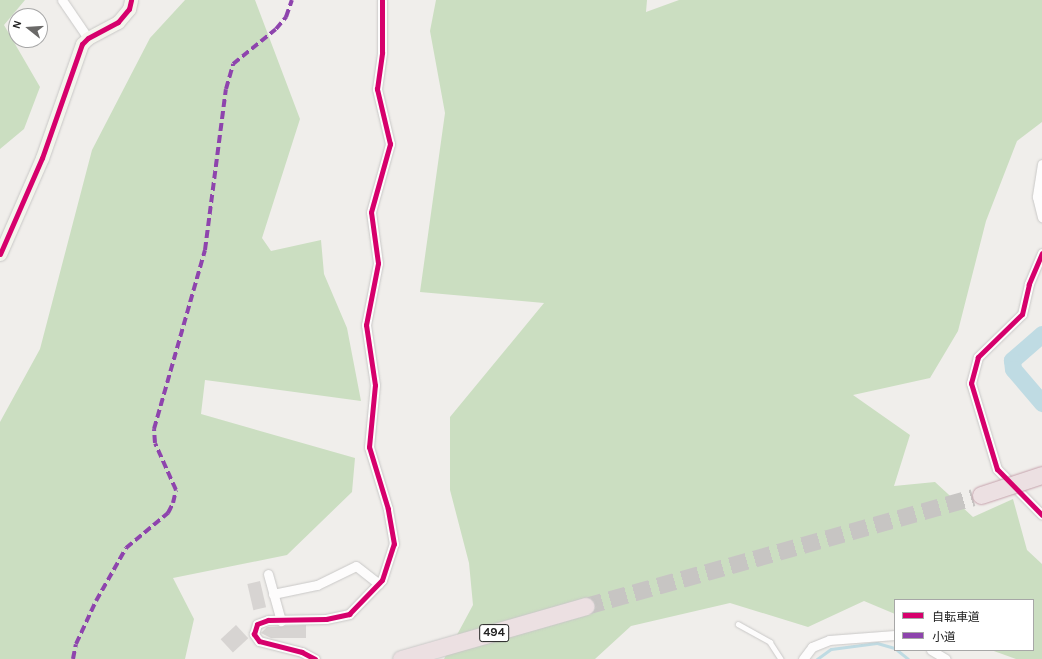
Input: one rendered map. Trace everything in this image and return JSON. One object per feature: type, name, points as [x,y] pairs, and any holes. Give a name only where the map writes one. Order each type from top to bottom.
[{"type":"highway","points":[[977,496],[1042,475]]},
{"type":"highway","name":"494","points":[[405,659],[586,606]]},
{"type":"street","points":[[62,0],[88,38]]},
{"type":"street","points":[[0,254],[42,158],[79,52],[88,38],[118,22],[129,9],[131,0]]},
{"type":"street","points":[[315,659],[302,652],[265,644],[255,637],[257,624],[281,621],[326,619],[349,614],[380,584],[389,567],[394,544],[388,509],[369,447],[375,385],[366,325],[378,255],[371,212],[390,144],[377,89],[382,52],[382,0]]},
{"type":"street","points":[[1042,164],[1037,179],[1037,197],[1042,217]]},
{"type":"street","points":[[1042,253],[1029,284],[1022,314],[978,357],[971,383],[990,440],[997,468],[1042,515]]},
{"type":"street","points":[[273,594],[317,585],[356,566],[380,584]]},
{"type":"street","points":[[268,574],[281,621]]},
{"type":"street","points":[[803,659],[812,647],[829,640],[894,635]]},
{"type":"street","points":[[932,651],[946,659]]},
{"type":"lane","points":[[738,624],[770,642],[781,659]]},
{"type":"green space","points":[[0,0],[25,0],[18,8],[8,8],[8,20],[4,25],[8,32],[8,48],[17,48],[40,87],[24,129],[0,149]]},
{"type":"green space","points":[[185,0],[255,0],[300,119],[262,238],[271,251],[321,240],[324,274],[347,328],[361,401],[205,380],[201,414],[355,458],[352,492],[287,555],[173,578],[194,619],[185,659],[0,659],[0,422],[40,349],[92,150],[150,38]]},
{"type":"green space","points":[[436,0],[647,0],[646,12],[679,0],[1042,0],[1042,122],[1017,141],[986,221],[958,331],[930,378],[853,395],[910,435],[894,486],[935,482],[973,517],[1013,499],[1027,550],[1042,564],[1042,659],[1016,659],[994,651],[1034,651],[1034,599],[894,599],[894,614],[864,601],[808,627],[730,603],[631,626],[595,659],[444,659],[473,605],[469,563],[450,490],[450,417],[544,303],[420,292],[445,113],[430,31]]},
{"type":"building","points":[[260,581],[266,607],[253,610],[247,584]]},
{"type":"building","points":[[236,625],[248,638],[233,652],[221,639]]},
{"type":"building","points":[[306,625],[306,638],[271,638],[261,633],[267,627]]},
{"type":"waterway","points":[[1042,334],[1012,360],[1013,369],[1042,403]]},
{"type":"waterway","points":[[817,659],[831,649],[877,643],[894,648]]},
{"type":"waterway","points":[[898,651],[908,659]]},
{"type":"tunnel","points":[[586,606],[973,497]]},
{"type":"marked path","points":[[73,659],[76,644],[96,601],[126,548],[168,513],[173,503],[176,490],[155,443],[154,429],[205,250],[226,89],[233,64],[276,29],[286,17],[292,0]]},
{"type":"cycle path","points":[[0,254],[42,158],[82,44],[88,38],[118,22],[129,9],[131,0]]},
{"type":"cycle path","points":[[315,659],[302,652],[259,641],[254,634],[257,624],[268,620],[326,619],[349,614],[382,580],[394,544],[388,509],[369,447],[375,385],[366,325],[378,263],[371,212],[390,144],[377,89],[382,52],[382,0]]},
{"type":"cycle path","points":[[1042,253],[1029,284],[1022,314],[978,357],[971,383],[997,469],[1042,515]]}]
